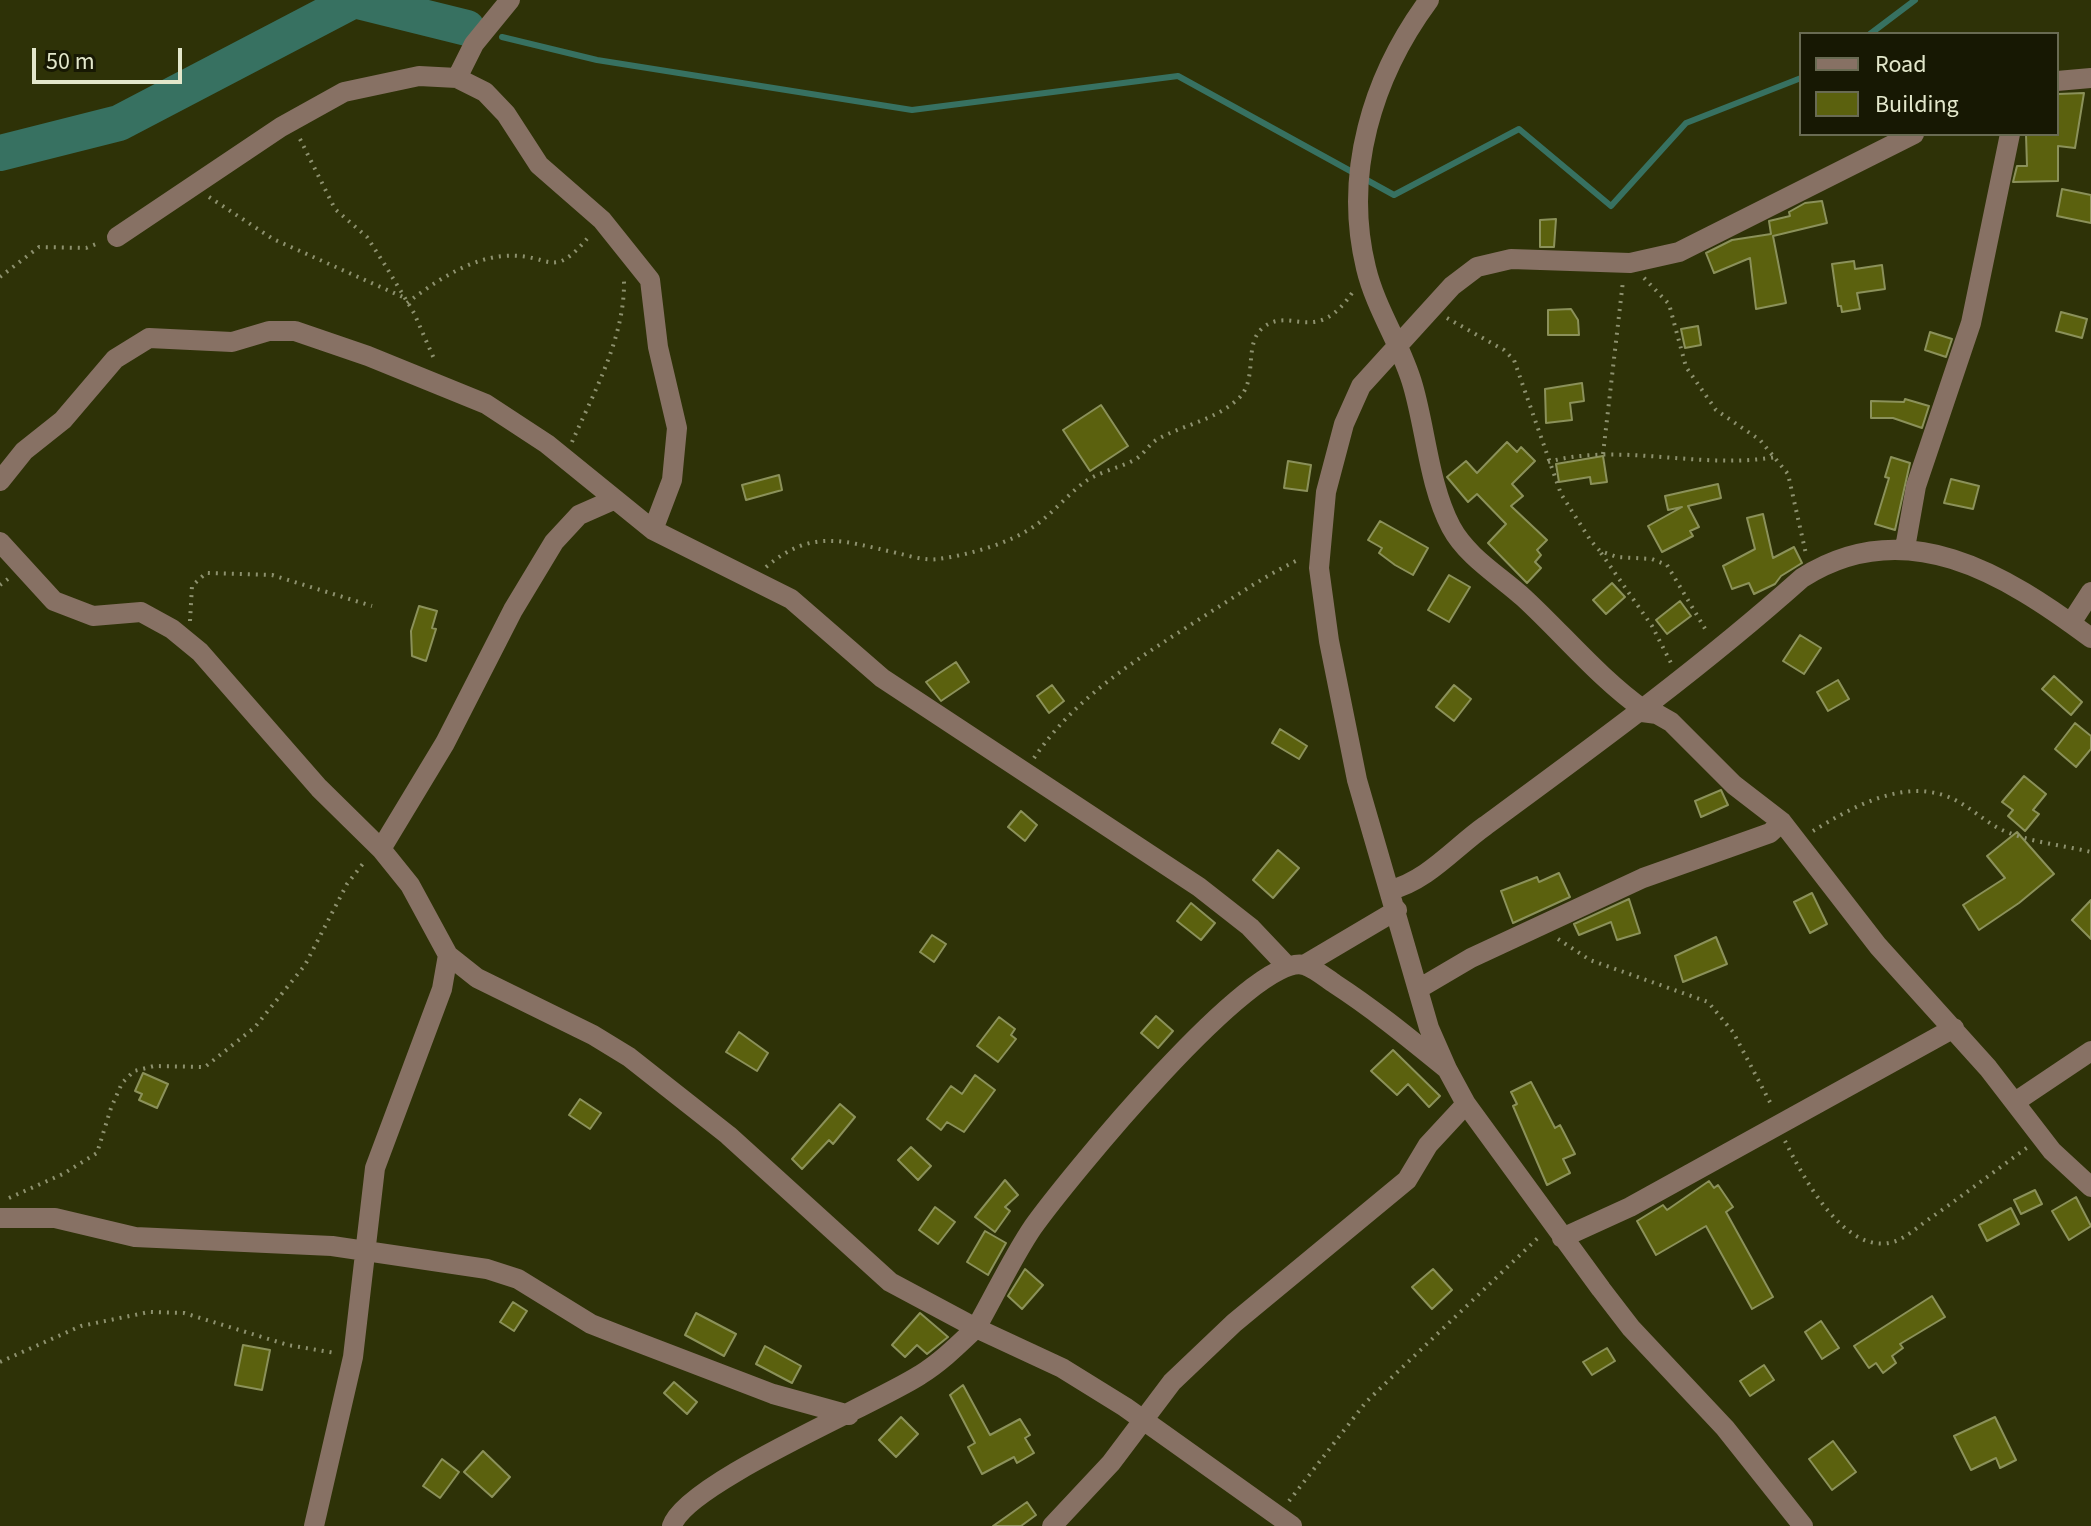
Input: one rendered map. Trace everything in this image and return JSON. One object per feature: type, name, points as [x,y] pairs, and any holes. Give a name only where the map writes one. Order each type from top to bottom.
[{"type":"street","points":[[457,78],[474,44],[510,0]]},
{"type":"street","points":[[1429,0],[1384,78],[1364,135],[1359,195],[1366,269],[1412,383],[1446,513],[1465,547],[1523,598],[1614,689],[1643,711],[1671,722],[1734,785],[1782,822],[1878,946],[1954,1028],[2041,1138],[2091,1187]]},
{"type":"street","points":[[117,237],[290,121],[344,92],[419,76],[457,78],[485,92],[506,114],[539,165],[602,220],[650,280],[658,347],[677,428],[672,480],[653,530]]},
{"type":"street","points":[[2059,81],[2091,78]]},
{"type":"street","points":[[1803,1526],[1725,1428],[1631,1328],[1466,1104],[1447,1069],[1429,1028],[1420,988],[1357,780],[1339,694],[1319,568],[1326,492],[1344,424],[1361,386],[1395,344],[1477,267],[1493,261],[1532,258],[1627,263],[1679,252],[1707,241],[1910,136]]},
{"type":"street","points":[[1905,548],[1916,486],[1971,323],[2010,136]]},
{"type":"street","points":[[0,481],[24,451],[71,412],[115,359],[149,338],[232,342],[269,331],[295,331],[445,386],[496,411],[565,459],[653,530],[791,599],[882,678],[1024,773],[1150,851],[1295,965],[1377,1011],[1447,1069]]},
{"type":"street","points":[[381,849],[445,743],[513,610],[554,542],[579,515],[613,500]]},
{"type":"street","points":[[0,542],[54,601],[93,616],[141,612],[180,635],[231,684],[319,788],[381,849],[410,885],[448,955],[477,978],[593,1035],[629,1057],[728,1135],[890,1282],[976,1328],[1062,1368],[1143,1420],[1285,1521]]},
{"type":"street","points":[[1390,890],[1407,886],[1423,876],[1473,834],[1678,684],[1812,572],[1846,557],[1905,548],[1934,554],[2002,578],[2091,638]]},
{"type":"street","points":[[2071,623],[2091,592]]},
{"type":"street","points":[[1420,988],[1539,926],[1670,867],[1770,833],[1782,822]]},
{"type":"street","points":[[672,1526],[683,1509],[700,1495],[747,1466],[849,1415],[929,1369],[976,1328],[1033,1228],[1090,1156],[1186,1047],[1261,980],[1397,910]]},
{"type":"street","points":[[314,1526],[353,1357],[375,1168],[442,989],[448,955]]},
{"type":"street","points":[[1557,1231],[1630,1207],[1954,1028]]},
{"type":"street","points":[[2015,1102],[2091,1051]]},
{"type":"street","points":[[1052,1526],[1111,1463],[1172,1382],[1234,1323],[1407,1180],[1428,1145],[1466,1104]]},
{"type":"street","points":[[1,1209],[135,1237],[289,1243],[460,1263],[518,1279],[605,1329],[773,1394],[849,1415]]},
{"type":"path","points":[[290,121],[335,209],[367,237],[406,300],[445,386]]},
{"type":"path","points":[[191,190],[228,208],[273,239],[406,300]]},
{"type":"path","points":[[406,300],[453,273],[490,258],[515,256],[556,264],[567,261],[602,220]]},
{"type":"path","points":[[0,277],[39,247],[86,248],[117,237]]},
{"type":"path","points":[[565,459],[617,331],[623,308],[623,246]]},
{"type":"path","points":[[1603,454],[1627,263]]},
{"type":"path","points":[[1627,263],[1669,304],[1686,367],[1716,410],[1760,440],[1788,474],[1812,572]]},
{"type":"path","points":[[752,579],[782,554],[815,540],[851,542],[937,559],[1020,534],[1034,526],[1084,483],[1134,460],[1160,438],[1206,419],[1237,399],[1251,379],[1252,354],[1259,332],[1277,322],[1310,323],[1327,318],[1343,306],[1366,269]]},
{"type":"path","points":[[1432,307],[1504,350],[1514,360],[1561,494],[1652,626],[1678,684]]},
{"type":"path","points":[[1548,462],[1603,454],[1697,461],[1776,457]]},
{"type":"path","points":[[1024,773],[1061,719],[1087,697],[1242,591],[1321,548]]},
{"type":"path","points":[[1600,551],[1667,565],[1720,650]]},
{"type":"path","points":[[180,635],[189,626],[192,586],[197,577],[206,573],[272,575],[372,606]]},
{"type":"path","points":[[1798,841],[1858,804],[1882,796],[1922,794],[1944,795],[1958,801],[2003,830],[2091,852]]},
{"type":"path","points":[[1,1209],[97,1153],[117,1094],[134,1071],[154,1066],[205,1067],[255,1027],[305,965],[354,874],[381,849]]},
{"type":"path","points":[[1539,926],[1590,960],[1708,1002],[1743,1049],[1797,1164],[1838,1222],[1857,1238],[1880,1243],[1896,1241],[2041,1138]]},
{"type":"path","points":[[1285,1521],[1366,1402],[1557,1231]]},
{"type":"path","points":[[0,1362],[81,1326],[149,1312],[184,1313],[288,1345],[353,1357]]},
{"type":"building","points":[[2084,93],[2075,148],[2058,146],[2058,181],[2013,182],[2017,166],[2027,166],[2026,136],[2059,136],[2059,94]]},
{"type":"building","points":[[2062,189],[2091,195],[2091,223],[2057,216]]},
{"type":"building","points":[[1822,201],[1827,223],[1773,236],[1786,303],[1756,309],[1750,258],[1714,273],[1706,253],[1732,240],[1771,234],[1769,221],[1790,216],[1789,212],[1805,203]]},
{"type":"building","points":[[1556,219],[1554,247],[1540,247],[1540,220]]},
{"type":"building","points":[[1854,261],[1855,269],[1882,265],[1885,289],[1857,293],[1860,309],[1842,312],[1841,306],[1838,306],[1832,264]]},
{"type":"building","points":[[1571,309],[1578,320],[1579,335],[1548,335],[1548,310]]},
{"type":"building","points":[[2061,312],[2087,319],[2082,338],[2056,331]]},
{"type":"building","points":[[1698,326],[1701,345],[1685,348],[1681,329]]},
{"type":"building","points":[[1930,332],[1952,339],[1946,357],[1925,350]]},
{"type":"building","points":[[1582,383],[1584,401],[1570,403],[1572,420],[1546,423],[1545,389]]},
{"type":"building","points":[[1905,399],[1929,406],[1922,428],[1893,418],[1871,418],[1871,401],[1904,402]]},
{"type":"building","points":[[1101,405],[1128,446],[1090,471],[1063,430]]},
{"type":"building","points":[[1507,442],[1517,452],[1521,447],[1535,461],[1512,484],[1523,496],[1511,506],[1547,540],[1537,550],[1541,555],[1535,562],[1541,568],[1527,583],[1488,543],[1506,524],[1477,494],[1468,502],[1447,477],[1466,461],[1477,473]]},
{"type":"building","points":[[1603,456],[1607,482],[1591,484],[1590,477],[1559,482],[1556,464]]},
{"type":"building","points":[[1891,457],[1910,463],[1895,530],[1875,524],[1889,478],[1885,477]]},
{"type":"building","points":[[1288,461],[1311,465],[1307,491],[1284,488]]},
{"type":"building","points":[[779,475],[782,490],[746,500],[742,485]]},
{"type":"building","points":[[1951,479],[1979,486],[1973,509],[1944,503]]},
{"type":"building","points":[[1718,484],[1721,498],[1688,506],[1699,527],[1690,531],[1693,536],[1662,552],[1648,526],[1682,507],[1668,510],[1665,496]]},
{"type":"building","points":[[1763,514],[1773,558],[1794,547],[1802,563],[1781,576],[1775,584],[1754,594],[1749,583],[1732,589],[1723,566],[1755,549],[1747,518]]},
{"type":"building","points":[[1380,521],[1428,548],[1413,575],[1379,553],[1382,548],[1368,540]]},
{"type":"building","points":[[1449,575],[1470,587],[1449,622],[1428,610]]},
{"type":"building","points":[[1612,583],[1625,597],[1606,614],[1593,600]]},
{"type":"building","points":[[1680,601],[1691,616],[1667,634],[1656,620]]},
{"type":"building","points":[[419,606],[437,611],[432,628],[436,629],[426,661],[412,656],[411,631]]},
{"type":"building","points":[[1800,635],[1821,648],[1804,674],[1783,661]]},
{"type":"building","points":[[956,662],[969,682],[941,701],[926,682]]},
{"type":"building","points":[[2054,676],[2082,702],[2071,715],[2042,689]]},
{"type":"building","points":[[1838,680],[1849,699],[1828,711],[1817,692]]},
{"type":"building","points":[[1052,685],[1064,701],[1049,713],[1037,696]]},
{"type":"building","points":[[1454,685],[1471,699],[1454,721],[1436,707]]},
{"type":"building","points":[[2075,723],[2091,736],[2091,749],[2076,767],[2055,749]]},
{"type":"building","points":[[1280,729],[1307,746],[1299,759],[1272,743]]},
{"type":"building","points":[[2024,776],[2046,794],[2033,810],[2039,814],[2025,831],[2008,816],[2013,810],[2002,802]]},
{"type":"building","points":[[1721,790],[1728,805],[1701,817],[1695,801]]},
{"type":"building","points":[[1021,811],[1037,825],[1025,841],[1008,827]]},
{"type":"building","points":[[2017,832],[2054,874],[1979,930],[1963,905],[2005,878],[1987,856]]},
{"type":"building","points":[[1278,850],[1299,868],[1273,898],[1253,880]]},
{"type":"building","points":[[1559,873],[1570,897],[1513,923],[1501,891],[1537,877],[1539,882]]},
{"type":"building","points":[[1812,893],[1827,924],[1810,933],[1794,902]]},
{"type":"building","points":[[1629,899],[1640,933],[1617,940],[1611,922],[1579,935],[1574,924]]},
{"type":"building","points":[[2091,900],[2091,939],[2072,920]]},
{"type":"building","points":[[1191,903],[1215,923],[1201,940],[1177,921]]},
{"type":"building","points":[[932,935],[946,944],[934,962],[920,952]]},
{"type":"building","points":[[1716,937],[1727,964],[1683,982],[1675,956]]},
{"type":"building","points":[[1156,1016],[1173,1031],[1158,1048],[1141,1033]]},
{"type":"building","points":[[999,1017],[1015,1029],[1011,1035],[1016,1039],[998,1062],[977,1046]]},
{"type":"building","points":[[739,1032],[768,1053],[757,1071],[726,1052]]},
{"type":"building","points":[[1393,1050],[1440,1096],[1429,1107],[1408,1084],[1397,1095],[1371,1071]]},
{"type":"building","points":[[143,1073],[168,1084],[157,1108],[139,1100],[142,1094],[135,1091]]},
{"type":"building","points":[[975,1075],[995,1090],[964,1132],[947,1122],[941,1130],[927,1119],[951,1086],[962,1094]]},
{"type":"building","points":[[1531,1082],[1555,1128],[1560,1125],[1575,1154],[1563,1159],[1570,1173],[1547,1185],[1513,1106],[1517,1104],[1511,1092]]},
{"type":"building","points":[[580,1099],[601,1113],[590,1129],[569,1115]]},
{"type":"building","points":[[840,1104],[855,1117],[833,1144],[829,1140],[802,1169],[792,1159]]},
{"type":"building","points":[[911,1147],[931,1166],[918,1180],[898,1160]]},
{"type":"building","points":[[1005,1180],[1018,1195],[1005,1207],[1010,1211],[995,1232],[975,1217]]},
{"type":"building","points":[[1709,1181],[1714,1188],[1718,1185],[1733,1207],[1726,1212],[1773,1297],[1752,1309],[1706,1226],[1656,1255],[1637,1221],[1663,1205],[1667,1210]]},
{"type":"building","points":[[2035,1190],[2042,1204],[2021,1214],[2014,1200]]},
{"type":"building","points":[[2076,1197],[2091,1226],[2069,1240],[2052,1211]]},
{"type":"building","points":[[935,1207],[955,1222],[938,1244],[919,1230]]},
{"type":"building","points":[[2011,1208],[2019,1224],[1987,1241],[1979,1225]]},
{"type":"building","points":[[985,1231],[1006,1243],[988,1275],[967,1262]]},
{"type":"building","points":[[1025,1269],[1043,1285],[1022,1309],[1008,1296]]},
{"type":"building","points":[[1433,1269],[1452,1290],[1432,1309],[1412,1287]]},
{"type":"building","points":[[1932,1296],[1945,1317],[1900,1344],[1903,1348],[1892,1356],[1896,1363],[1883,1373],[1876,1363],[1869,1368],[1854,1346]]},
{"type":"building","points":[[513,1302],[527,1311],[514,1331],[500,1322]]},
{"type":"building","points":[[696,1313],[736,1334],[724,1356],[685,1335]]},
{"type":"building","points":[[920,1313],[948,1337],[927,1354],[917,1345],[905,1357],[892,1345]]},
{"type":"building","points":[[1821,1321],[1839,1348],[1822,1359],[1805,1332]]},
{"type":"building","points":[[243,1345],[270,1350],[262,1390],[235,1385]]},
{"type":"building","points":[[765,1346],[801,1366],[792,1383],[756,1364]]},
{"type":"building","points":[[1607,1348],[1615,1361],[1592,1375],[1583,1362]]},
{"type":"building","points":[[1764,1365],[1774,1380],[1750,1396],[1740,1381]]},
{"type":"building","points":[[674,1382],[697,1402],[687,1414],[664,1393]]},
{"type":"building","points":[[963,1385],[990,1435],[1020,1419],[1030,1435],[1025,1438],[1034,1453],[1017,1463],[1014,1457],[982,1474],[968,1447],[975,1443],[950,1395]]},
{"type":"building","points":[[901,1417],[918,1434],[896,1457],[879,1440]]},
{"type":"building","points":[[1995,1417],[2016,1460],[2000,1468],[1996,1458],[1971,1470],[1954,1436]]},
{"type":"building","points":[[1833,1441],[1856,1472],[1832,1490],[1809,1459]]},
{"type":"building","points":[[483,1451],[510,1477],[492,1497],[464,1472]]},
{"type":"building","points":[[442,1459],[459,1472],[440,1498],[423,1486]]},
{"type":"building","points":[[1027,1502],[1036,1515],[1021,1526],[993,1526]]},
{"type":"waterway","points":[[0,153],[119,123],[354,0],[467,28]]},
{"type":"waterway","points":[[1873,32],[1915,0]]},
{"type":"waterway","points":[[502,37],[597,60],[912,110],[1178,76],[1394,195],[1519,129],[1611,206],[1686,123],[1799,79]]}]
